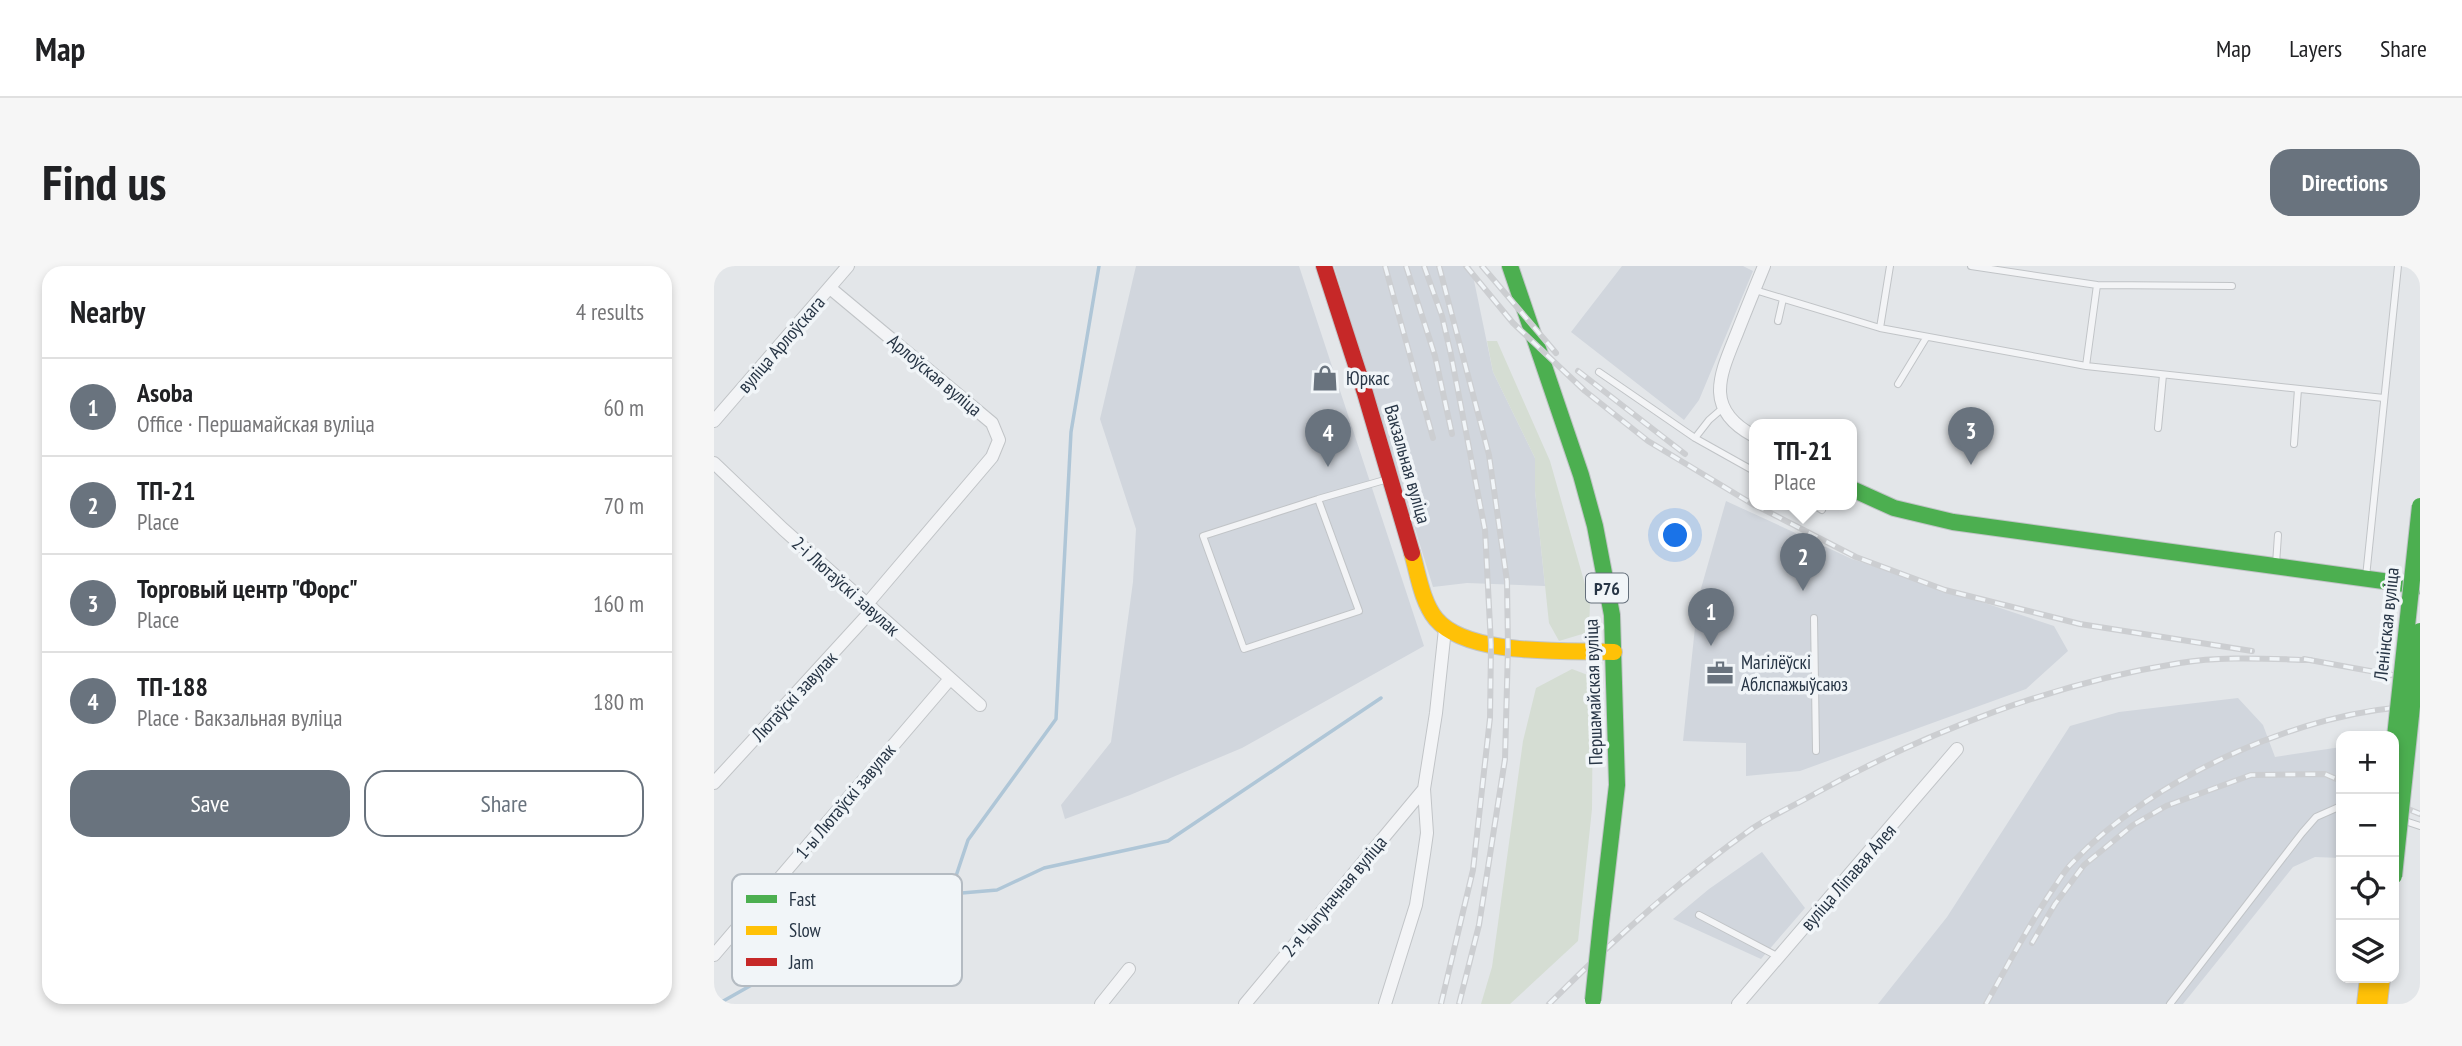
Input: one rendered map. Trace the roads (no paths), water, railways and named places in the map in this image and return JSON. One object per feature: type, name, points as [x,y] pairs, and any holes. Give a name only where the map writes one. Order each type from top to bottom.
[{"type":"main road","name":"Вакзальная вуліца","points":[[1324,266],[1428,607],[1435,621],[1445,629]]},
{"type":"main road","name":"Першамайская вуліца","points":[[1510,266],[1581,475],[1595,526],[1612,615],[1616,785],[1592,1002]]},
{"type":"main road","points":[[1857,491],[1894,508],[1953,522],[2420,586]]},
{"type":"main road","name":"Ленінская вуліца","points":[[2396,731],[2420,506]]},
{"type":"main road","points":[[1445,629],[1467,640],[1508,648],[1614,652]]},
{"type":"main road","name":"Ленінская вуліца","points":[[2396,857],[2420,631]]},
{"type":"main road","points":[[2365,1004],[2367,983]]},
{"type":"main road","points":[[2379,1004],[2381,983]]},
{"type":"street","name":"вуліца Арлоўскага","points":[[714,421],[848,266]]},
{"type":"street","points":[[1749,432],[1734,422],[1724,407],[1719,381],[1764,266]]},
{"type":"street","name":"Арлоўская вуліца","points":[[830,288],[992,423],[999,440],[992,457],[870,607]]},
{"type":"street","name":"2-і Лютаўскі завулак","points":[[714,463],[949,680],[980,705]]},
{"type":"street","name":"Лютаўскі завулак","points":[[714,783],[870,607]]},
{"type":"street","points":[[1385,1004],[1416,905],[1427,833],[1423,789],[1436,713],[1445,629]]},
{"type":"street","name":"1-ы Лютаўскі завулак","points":[[783,874],[949,680]]},
{"type":"street","name":"вуліца Ліпавая Алея","points":[[1738,1004],[1957,749]]},
{"type":"street","name":"2-я Чыгуначная вуліца","points":[[1245,1004],[1423,789]]},
{"type":"street","name":"1-ы Лютаўскі завулак","points":[[714,955],[732,934]]},
{"type":"street","points":[[1101,1004],[1129,969]]},
{"type":"lane","points":[[1880,328],[1891,266]]},
{"type":"lane","points":[[1971,266],[2097,285],[2232,286]]},
{"type":"lane","points":[[2366,580],[2398,266]]},
{"type":"lane","points":[[2086,366],[2097,285]]},
{"type":"lane","points":[[1755,290],[1880,328],[2086,366],[2384,398]]},
{"type":"lane","points":[[1778,321],[1783,299]]},
{"type":"lane","points":[[1898,384],[1926,338]]},
{"type":"lane","points":[[1600,372],[1695,438],[1749,468]]},
{"type":"lane","points":[[2158,428],[2162,375]]},
{"type":"lane","points":[[2294,444],[2298,389]]},
{"type":"lane","points":[[1695,438],[1724,407]]},
{"type":"lane","points":[[1318,499],[1359,611],[1244,649],[1203,536],[1318,499],[1390,479]]},
{"type":"lane","points":[[2276,566],[2278,535]]},
{"type":"lane","points":[[1814,618],[1816,751]]},
{"type":"lane","points":[[2170,1004],[2302,833],[2316,817],[2336,809]]},
{"type":"lane","points":[[2399,819],[2420,826]]},
{"type":"lane","points":[[1699,915],[1779,957]]},
{"type":"waterway","points":[[957,874],[968,840],[1056,719],[1071,432],[1099,266]]},
{"type":"waterway","points":[[962,893],[997,890],[1044,868],[1168,841],[1381,698]]},
{"type":"waterway","points":[[718,1004],[750,986]]},
{"type":"railway","points":[[1385,266],[1433,438]]},
{"type":"railway","points":[[1406,266],[1435,356],[1452,434]]},
{"type":"railway","points":[[1424,266],[1442,316],[1485,530],[1491,645],[1490,718],[1473,870],[1441,1004]]},
{"type":"railway","points":[[1439,266],[1489,455],[1507,581],[1505,759],[1479,925],[1459,1004]]},
{"type":"railway","points":[[1466,266],[1513,323],[1585,391],[1648,441],[1749,502]]},
{"type":"railway","points":[[1482,266],[1556,353]]},
{"type":"railway","points":[[1578,371],[1685,454]]},
{"type":"railway","points":[[1765,510],[1856,557],[1945,590],[2080,624],[2252,651]]},
{"type":"railway","points":[[1549,1004],[1647,912],[1699,868],[1753,828],[1904,749],[1993,712],[2086,683],[2133,672],[2212,659],[2311,660]]},
{"type":"railway","points":[[2304,659],[2420,680]]},
{"type":"railway","points":[[1986,1004],[2035,917],[2067,869],[2105,832],[2144,803],[2232,754],[2280,735],[2328,720],[2375,710],[2420,706]]},
{"type":"railway","points":[[2032,943],[2055,904],[2084,865],[2133,825],[2166,806],[2251,775],[2325,774],[2336,779]]},
{"type":"railway","points":[[2399,805],[2420,814]]},
{"type":"place","name":"Юркас","points":[[1325,378]]},
{"type":"place","name":"Торговый центр \"Форс\"","points":[[1971,465]]},
{"type":"place","name":"ТП-188","points":[[1328,467]]},
{"type":"place","name":"ТП-21","points":[[1803,591]]},
{"type":"place","name":"Asoba","points":[[1711,646]]},
{"type":"place","name":"Магілёўскі Аблспажыўсаюз","points":[[1720,673]]}]
